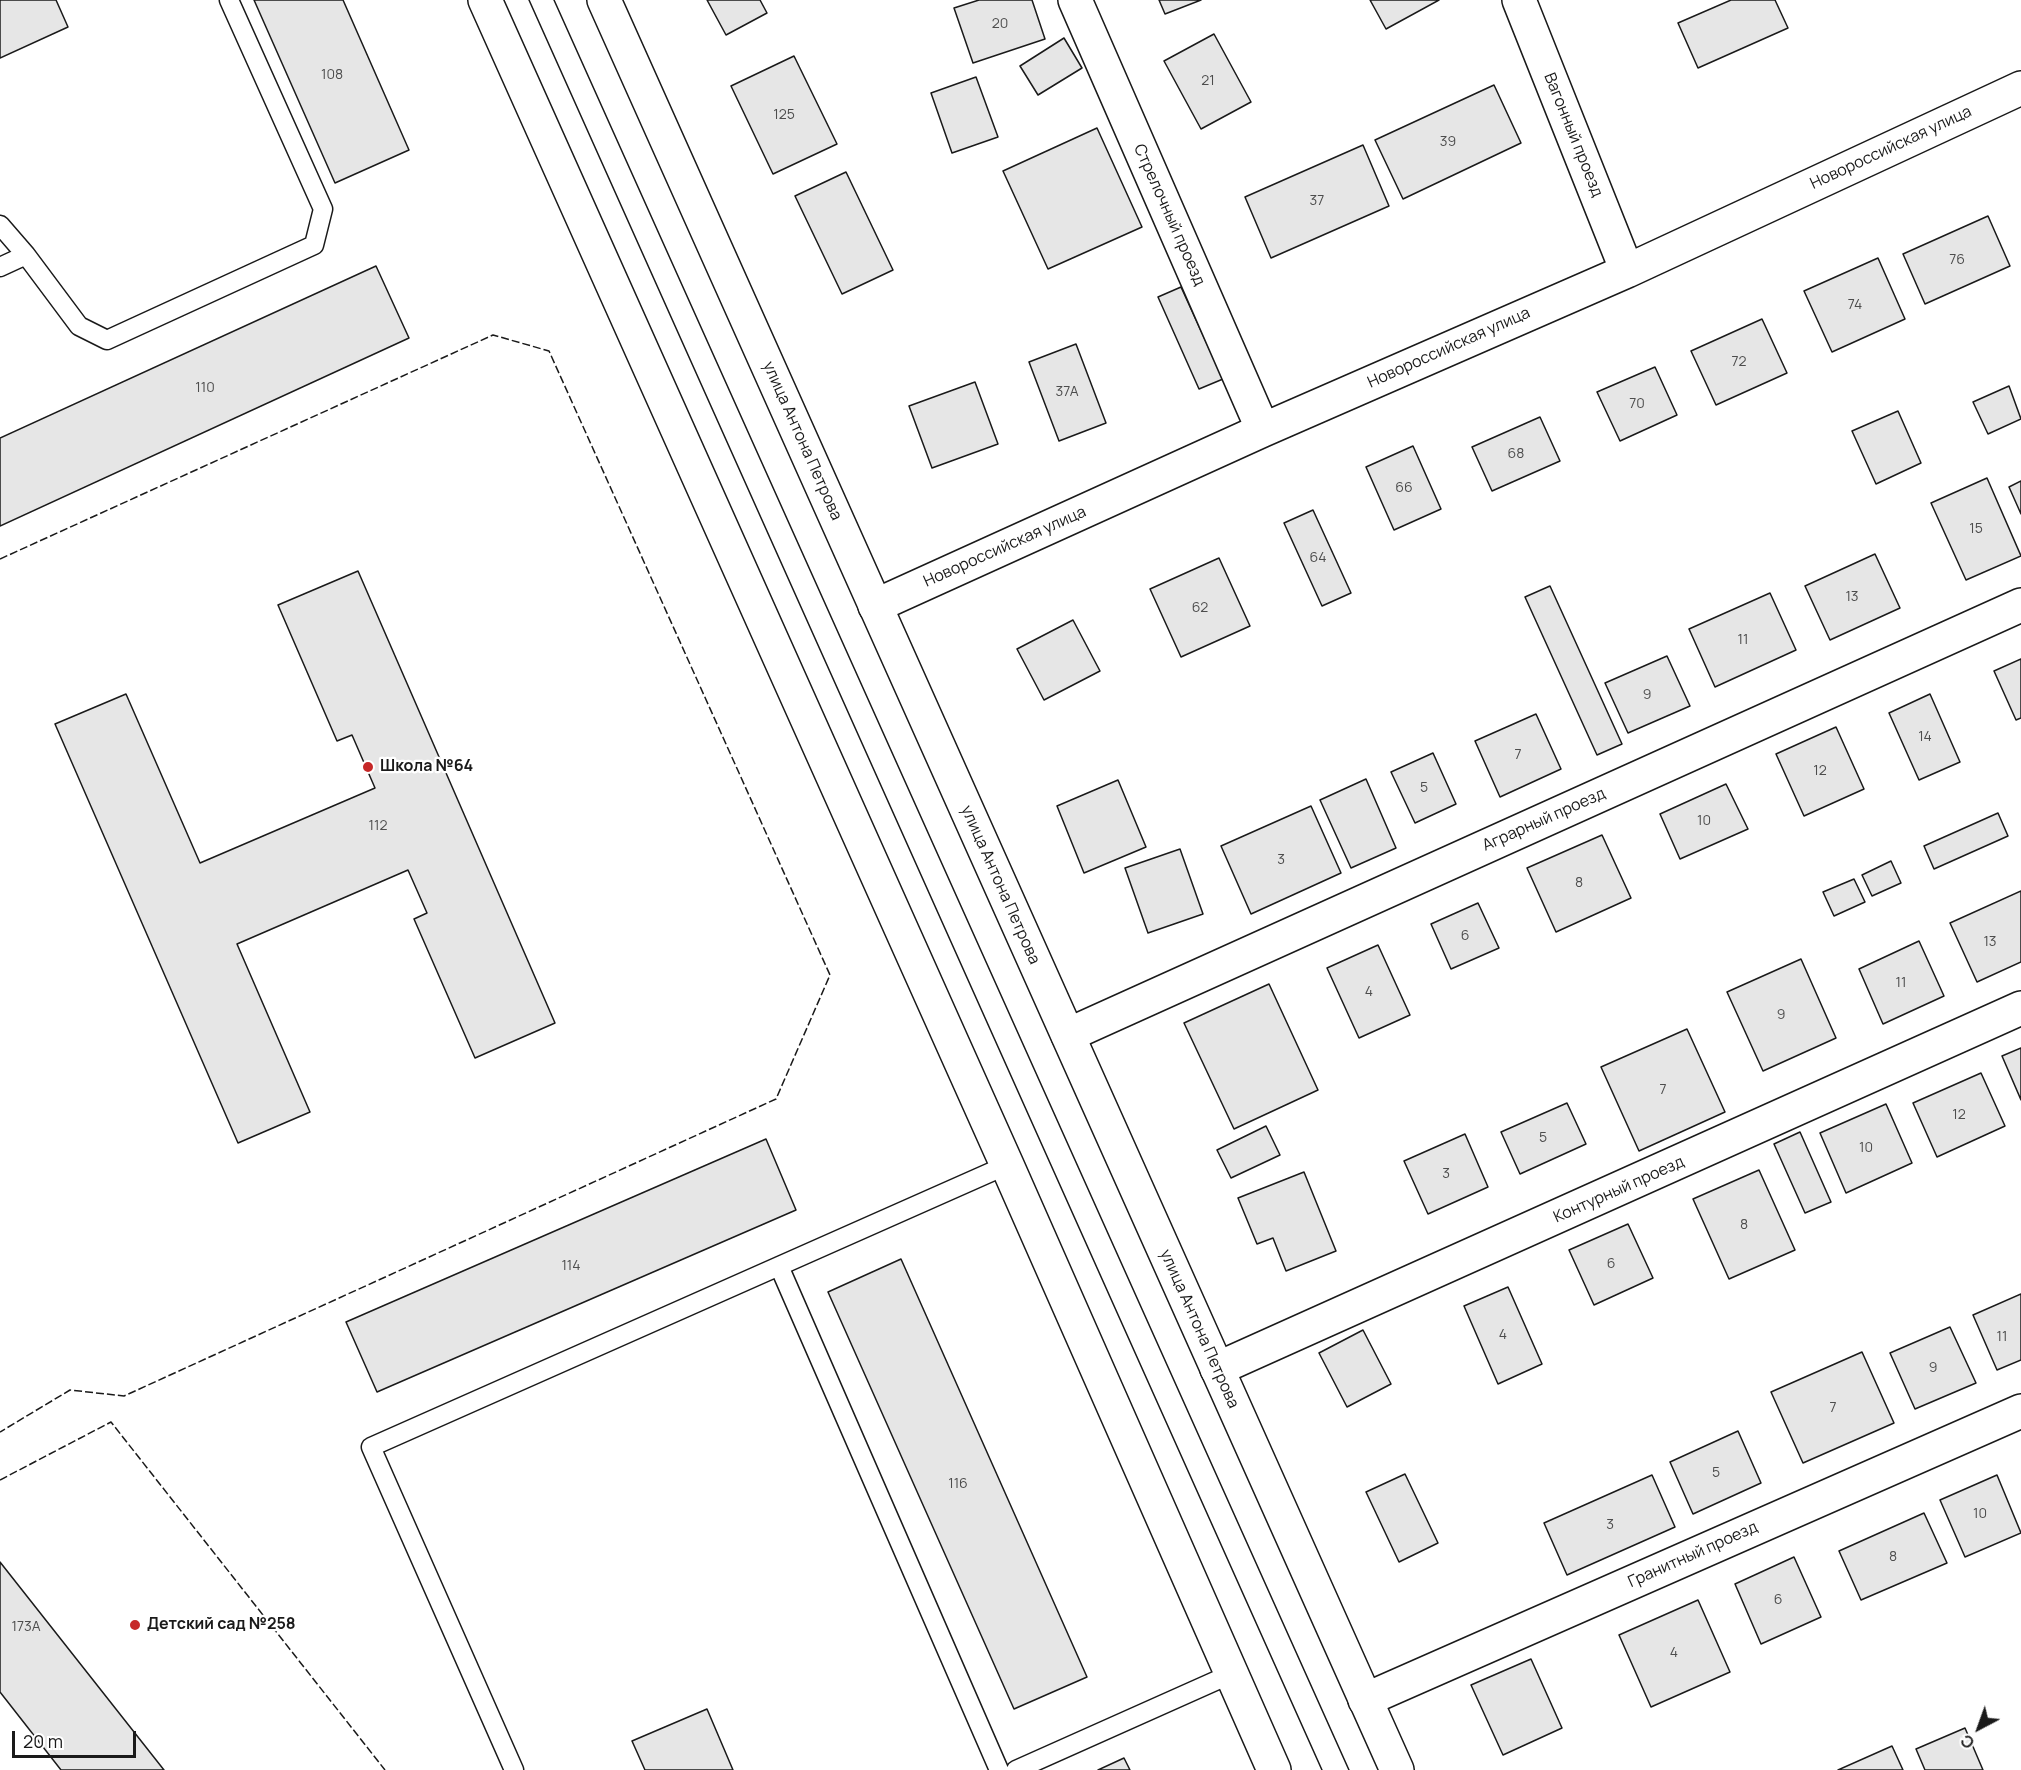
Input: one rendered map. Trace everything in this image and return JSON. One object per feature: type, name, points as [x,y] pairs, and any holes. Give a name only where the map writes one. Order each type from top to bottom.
[{"type":"street","points":[[485,0],[1007,1165],[1274,1770]]},
{"type":"street","name":"улица Антона Петрова","points":[[604,0],[1397,1770]]},
{"type":"street","name":"Стрелочный проезд","points":[[1075,0],[1263,430]]},
{"type":"street","name":"Вагонный проезд","points":[[1519,0],[1627,271]]},
{"type":"street","name":"Новороссийская улица","points":[[875,606],[1263,430],[1627,271],[2021,88]]},
{"type":"street","name":"Аграрный проезд","points":[[1068,1035],[2021,605]]},
{"type":"street","name":"Контурный проезд","points":[[1217,1369],[2021,1008]]},
{"type":"street","name":"Гранитный проезд","points":[[1365,1700],[2021,1411]]},
{"type":"lane","points":[[0,225],[26,255],[79,326],[107,340],[314,244],[323,209],[229,0]]},
{"type":"lane","points":[[0,267],[26,255]]},
{"type":"lane","points":[[514,1770],[371,1447],[1007,1165]]},
{"type":"lane","points":[[779,1266],[999,1770]]},
{"type":"lane","points":[[1016,1770],[1231,1674]]},
{"type":"building","points":[[0,0],[56,0],[68,27],[0,58]]},
{"type":"building","points":[[254,0],[343,0],[409,150],[335,183]]},
{"type":"building","points":[[707,0],[760,0],[767,13],[726,35]]},
{"type":"building","points":[[979,0],[1032,0],[1045,39],[973,63],[954,8]]},
{"type":"building","points":[[1159,0],[1201,0],[1165,14]]},
{"type":"building","points":[[1370,0],[1439,0],[1386,29]]},
{"type":"building","points":[[1731,0],[1775,0],[1788,28],[1698,68],[1678,23]]},
{"type":"building","points":[[1214,34],[1251,102],[1201,129],[1164,61]]},
{"type":"building","points":[[1064,38],[1082,68],[1038,95],[1020,66]]},
{"type":"building","points":[[794,56],[837,144],[773,174],[731,86]]},
{"type":"building","points":[[976,77],[998,137],[952,153],[931,93]]},
{"type":"building","points":[[1494,85],[1521,143],[1403,199],[1375,140]]},
{"type":"building","points":[[1097,128],[1142,227],[1048,269],[1003,171]]},
{"type":"building","points":[[1363,145],[1389,206],[1271,258],[1245,197]]},
{"type":"building","points":[[846,172],[893,270],[842,294],[795,196]]},
{"type":"building","points":[[1988,216],[2010,266],[1925,304],[1903,254]]},
{"type":"building","points":[[1878,258],[1905,319],[1832,352],[1804,291]]},
{"type":"building","points":[[376,266],[409,338],[0,526],[0,438]]},
{"type":"building","points":[[1181,287],[1223,379],[1199,389],[1158,297]]},
{"type":"building","points":[[1762,319],[1787,373],[1716,405],[1691,351]]},
{"type":"building","points":[[1076,344],[1106,423],[1059,441],[1029,362]]},
{"type":"building","points":[[1655,367],[1677,415],[1620,441],[1597,392]]},
{"type":"building","points":[[975,382],[998,444],[932,468],[909,406]]},
{"type":"building","points":[[2009,386],[2021,419],[1988,434],[1973,402]]},
{"type":"building","points":[[1898,411],[1921,463],[1876,484],[1852,431]]},
{"type":"building","points":[[1540,417],[1560,461],[1492,491],[1472,447]]},
{"type":"building","points":[[1413,446],[1441,509],[1394,530],[1366,467]]},
{"type":"building","points":[[1987,478],[2021,556],[1966,580],[1931,503]]},
{"type":"building","points":[[2021,481],[2021,514],[2009,487]]},
{"type":"building","points":[[1313,510],[1351,593],[1322,606],[1284,523]]},
{"type":"building","points":[[1875,554],[1900,608],[1830,640],[1805,586]]},
{"type":"building","points":[[1219,558],[1250,626],[1181,657],[1150,589]]},
{"type":"building","points":[[358,571],[555,1023],[475,1058],[414,919],[427,913],[408,870],[237,944],[310,1112],[238,1143],[55,724],[126,694],[200,863],[375,788],[352,735],[337,741],[278,605]]},
{"type":"building","points":[[1550,586],[1622,744],[1597,755],[1525,597]]},
{"type":"building","points":[[1770,593],[1796,650],[1715,687],[1689,629]]},
{"type":"building","points":[[1073,620],[1100,671],[1044,700],[1017,649]]},
{"type":"building","points":[[1667,656],[1690,706],[1628,733],[1605,683]]},
{"type":"building","points":[[2021,659],[2021,718],[2016,720],[1994,671]]},
{"type":"building","points":[[1930,694],[1960,762],[1919,780],[1889,713]]},
{"type":"building","points":[[1536,714],[1561,769],[1500,797],[1475,741]]},
{"type":"building","points":[[1836,727],[1864,789],[1804,816],[1776,754]]},
{"type":"building","points":[[1433,753],[1456,804],[1415,823],[1391,772]]},
{"type":"building","points":[[1366,779],[1396,848],[1351,868],[1320,800]]},
{"type":"building","points":[[1118,780],[1146,847],[1084,873],[1057,806]]},
{"type":"building","points":[[1726,784],[1748,829],[1680,859],[1660,814]]},
{"type":"building","points":[[1311,806],[1341,873],[1251,914],[1221,846]]},
{"type":"building","points":[[1998,813],[2008,836],[1934,869],[1924,846]]},
{"type":"building","points":[[1602,835],[1631,898],[1556,932],[1527,868]]},
{"type":"building","points":[[1180,849],[1203,914],[1148,933],[1125,868]]},
{"type":"building","points":[[1891,861],[1901,883],[1872,896],[1862,875]]},
{"type":"building","points":[[1854,879],[1865,902],[1834,916],[1823,892]]},
{"type":"building","points":[[2021,891],[2021,962],[1977,982],[1950,923]]},
{"type":"building","points":[[1478,903],[1499,948],[1451,969],[1431,924]]},
{"type":"building","points":[[1919,941],[1944,996],[1883,1024],[1859,969]]},
{"type":"building","points":[[1378,945],[1410,1015],[1359,1038],[1327,968]]},
{"type":"building","points":[[1801,959],[1836,1038],[1763,1071],[1727,992]]},
{"type":"building","points":[[1269,984],[1318,1090],[1234,1129],[1184,1023]]},
{"type":"building","points":[[1687,1029],[1725,1112],[1639,1151],[1601,1067]]},
{"type":"building","points":[[2021,1048],[2021,1100],[2002,1056]]},
{"type":"building","points":[[1981,1073],[2005,1126],[1937,1157],[1913,1103]]},
{"type":"building","points":[[1567,1103],[1586,1144],[1520,1174],[1501,1132]]},
{"type":"building","points":[[1886,1104],[1912,1163],[1846,1193],[1820,1133]]},
{"type":"building","points":[[1266,1126],[1280,1155],[1231,1178],[1217,1150]]},
{"type":"building","points":[[1800,1132],[1831,1202],[1805,1213],[1774,1144]]},
{"type":"building","points":[[1465,1134],[1488,1187],[1428,1214],[1404,1161]]},
{"type":"building","points":[[766,1139],[796,1210],[377,1392],[346,1322]]},
{"type":"building","points":[[1759,1170],[1795,1250],[1729,1279],[1693,1199]]},
{"type":"building","points":[[1304,1172],[1336,1251],[1286,1271],[1273,1238],[1257,1244],[1238,1198]]},
{"type":"building","points":[[1628,1224],[1653,1278],[1594,1305],[1569,1250]]},
{"type":"building","points":[[901,1259],[1087,1677],[1014,1709],[828,1292]]},
{"type":"building","points":[[1508,1287],[1542,1364],[1498,1384],[1464,1306]]},
{"type":"building","points":[[2021,1294],[2021,1360],[1997,1370],[1973,1315]]},
{"type":"building","points":[[1950,1327],[1976,1383],[1915,1409],[1890,1353]]},
{"type":"building","points":[[1363,1330],[1391,1384],[1347,1407],[1319,1353]]},
{"type":"building","points":[[1862,1352],[1894,1423],[1803,1463],[1771,1392]]},
{"type":"building","points":[[1738,1431],[1761,1483],[1693,1514],[1670,1462]]},
{"type":"building","points":[[1405,1474],[1438,1543],[1399,1562],[1366,1492]]},
{"type":"building","points":[[1652,1475],[1675,1527],[1567,1575],[1544,1523]]},
{"type":"building","points":[[1997,1475],[2021,1533],[1965,1557],[1940,1500]]},
{"type":"building","points":[[1924,1513],[1947,1563],[1861,1600],[1839,1551]]},
{"type":"building","points":[[1794,1557],[1821,1617],[1761,1644],[1735,1584]]},
{"type":"building","points":[[0,1562],[164,1770],[61,1770],[0,1692]]},
{"type":"building","points":[[1698,1600],[1730,1672],[1651,1707],[1619,1635]]},
{"type":"building","points":[[1531,1659],[1562,1728],[1503,1755],[1471,1685]]},
{"type":"building","points":[[707,1709],[733,1770],[645,1770],[632,1741]]},
{"type":"building","points":[[1965,1728],[1983,1770],[1925,1770],[1916,1749]]},
{"type":"building","points":[[1892,1746],[1903,1770],[1838,1770]]},
{"type":"building","points":[[1124,1758],[1130,1770],[1098,1770]]},
{"type":"tram line","points":[[529,0],[1322,1770]]},
{"type":"tram line","points":[[554,0],[1349,1770]]},
{"type":"fence","points":[[0,559],[493,335],[549,351],[830,975],[776,1099],[124,1396],[70,1390],[0,1432]]},
{"type":"fence","points":[[0,1480],[111,1422],[385,1770]]},
{"type":"place","name":"Школа №64","points":[[368,767]]},
{"type":"place","name":"Детский сад №258","points":[[135,1625]]}]
